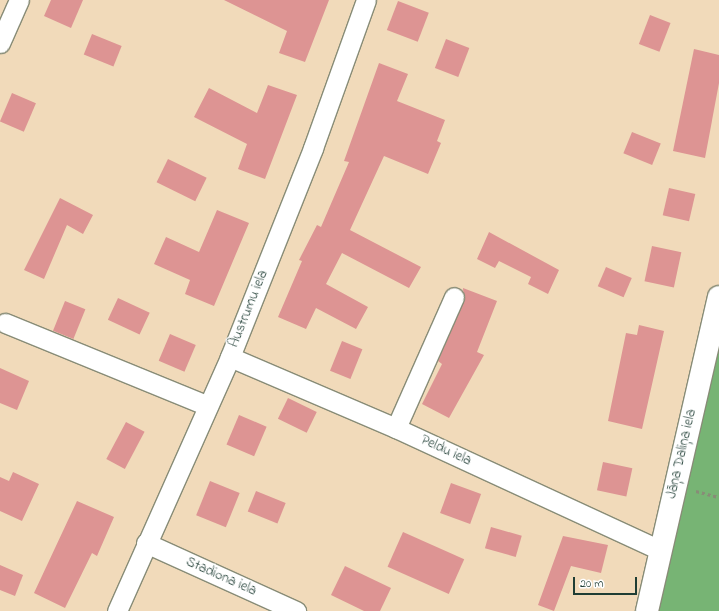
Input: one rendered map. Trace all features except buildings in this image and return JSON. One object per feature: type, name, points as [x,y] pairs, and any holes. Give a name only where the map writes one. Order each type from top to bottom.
[{"type":"street","points":[[0,43],[19,0]]},
{"type":"street","name":"Austrumu iela","points":[[116,611],[230,357],[313,148],[366,0]]},
{"type":"street","name":"Jāņa Daliņa iela","points":[[647,611],[719,296]]},
{"type":"street","points":[[396,428],[454,297]]},
{"type":"street","points":[[5,323],[208,406]]},
{"type":"street","name":"Peldu iela","points":[[230,357],[396,428],[660,550]]},
{"type":"street","name":"Stadiona iela","points":[[146,543],[296,611]]},
{"type":"green space","points":[[719,297],[719,611],[647,611]]}]
